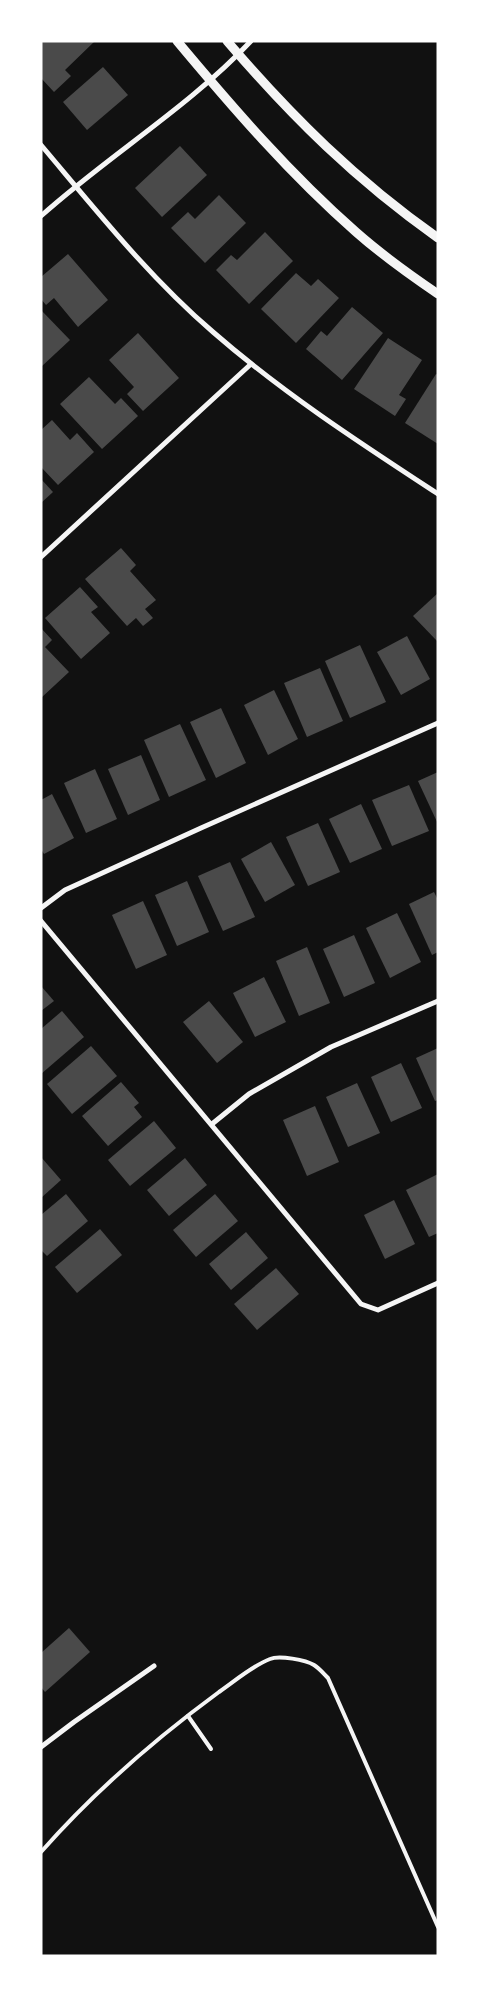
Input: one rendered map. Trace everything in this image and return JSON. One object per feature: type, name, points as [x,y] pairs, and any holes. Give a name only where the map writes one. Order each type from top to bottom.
[{"type":"street","points":[[177,41],[258,135],[326,204],[386,256],[438,294]]},
{"type":"street","points":[[227,41],[334,156],[382,197],[438,238]]},
{"type":"street","points":[[41,216],[75,185],[210,81],[251,41]]},
{"type":"street","points":[[41,145],[154,277],[212,332],[315,413],[438,494]]},
{"type":"street","points":[[41,558],[251,364]]},
{"type":"street","points":[[41,908],[66,890],[438,723]]},
{"type":"street","points":[[41,921],[361,1304],[378,1310],[438,1283]]},
{"type":"street","points":[[212,1124],[249,1094],[331,1047],[438,1001]]},
{"type":"street","points":[[41,1747],[154,1666]]},
{"type":"lane","points":[[41,1852],[60,1830],[114,1777],[188,1716],[246,1673],[271,1658],[292,1658],[314,1665],[328,1678],[438,1927]]},
{"type":"lane","points":[[188,1716],[211,1749]]},
{"type":"building","points":[[41,41],[95,41],[65,70],[71,76],[54,92],[41,78]]},
{"type":"building","points":[[103,67],[128,95],[87,130],[63,102]]},
{"type":"building","points":[[180,146],[207,175],[162,217],[135,188]]},
{"type":"building","points":[[219,195],[246,223],[205,263],[171,228],[188,212],[195,219]]},
{"type":"building","points":[[265,232],[293,261],[249,304],[216,270],[231,255],[237,260]]},
{"type":"building","points":[[68,254],[108,300],[78,327],[54,298],[46,305],[41,299],[41,277]]},
{"type":"building","points":[[296,273],[311,286],[318,279],[339,298],[296,343],[261,309]]},
{"type":"building","points":[[352,307],[383,333],[342,380],[306,349],[321,331],[327,336]]},
{"type":"building","points":[[41,310],[70,340],[41,367]]},
{"type":"building","points":[[138,333],[179,378],[143,411],[127,394],[134,387],[109,360]]},
{"type":"building","points":[[388,338],[422,360],[399,395],[406,399],[395,416],[354,389]]},
{"type":"building","points":[[436,374],[438,375],[438,444],[405,423]]},
{"type":"building","points":[[89,377],[115,404],[121,398],[138,416],[102,449],[60,404]]},
{"type":"building","points":[[52,420],[70,440],[77,433],[94,452],[58,485],[41,467],[41,430]]},
{"type":"building","points":[[41,479],[53,492],[41,503]]},
{"type":"building","points":[[121,548],[136,565],[130,571],[156,600],[145,609],[153,618],[143,626],[136,618],[127,626],[85,579]]},
{"type":"building","points":[[80,587],[98,607],[91,612],[110,633],[81,659],[45,618]]},
{"type":"building","points":[[438,593],[438,642],[413,616]]},
{"type":"building","points":[[41,628],[52,640],[45,647],[69,672],[41,698]]},
{"type":"building","points":[[407,636],[430,679],[401,695],[377,652]]},
{"type":"building","points":[[360,645],[386,702],[350,718],[325,661]]},
{"type":"building","points":[[320,668],[343,721],[307,737],[284,683]]},
{"type":"building","points":[[274,690],[298,739],[268,755],[244,705]]},
{"type":"building","points":[[221,708],[246,763],[216,778],[190,722]]},
{"type":"building","points":[[180,724],[206,780],[169,797],[144,740]]},
{"type":"building","points":[[141,755],[160,800],[128,815],[108,769]]},
{"type":"building","points":[[95,769],[117,819],[86,833],[64,783]]},
{"type":"building","points":[[438,772],[438,824],[418,781]]},
{"type":"building","points":[[409,785],[429,831],[392,846],[372,800]]},
{"type":"building","points":[[52,794],[74,838],[44,854],[41,849],[41,800]]},
{"type":"building","points":[[361,804],[382,849],[350,863],[329,819]]},
{"type":"building","points":[[318,823],[340,872],[308,886],[286,837]]},
{"type":"building","points":[[271,842],[295,885],[265,902],[241,859]]},
{"type":"building","points":[[230,862],[255,917],[223,931],[198,876]]},
{"type":"building","points":[[187,881],[209,932],[177,946],[155,895]]},
{"type":"building","points":[[434,892],[438,900],[438,952],[432,955],[409,904]]},
{"type":"building","points":[[143,901],[167,955],[136,969],[112,915]]},
{"type":"building","points":[[397,913],[421,962],[390,978],[366,928]]},
{"type":"building","points":[[354,935],[375,983],[344,997],[323,949]]},
{"type":"building","points":[[307,947],[330,1003],[299,1016],[276,961]]},
{"type":"building","points":[[264,977],[286,1022],[255,1037],[233,993]]},
{"type":"building","points":[[41,986],[54,1001],[41,1011]]},
{"type":"building","points":[[209,1001],[243,1042],[217,1063],[183,1022]]},
{"type":"building","points":[[62,1011],[84,1037],[41,1074],[41,1029]]},
{"type":"building","points":[[91,1046],[117,1076],[72,1114],[47,1084]]},
{"type":"building","points":[[438,1048],[438,1100],[435,1101],[416,1058]]},
{"type":"building","points":[[401,1063],[422,1108],[391,1122],[371,1077]]},
{"type":"building","points":[[121,1082],[139,1103],[134,1107],[142,1117],[108,1146],[82,1116]]},
{"type":"building","points":[[357,1083],[380,1133],[348,1147],[326,1097]]},
{"type":"building","points":[[315,1106],[339,1162],[307,1176],[283,1120]]},
{"type":"building","points":[[154,1121],[176,1148],[130,1186],[108,1160]]},
{"type":"building","points":[[41,1157],[61,1180],[41,1198]]},
{"type":"building","points":[[185,1158],[207,1185],[169,1216],[147,1190]]},
{"type":"building","points":[[438,1174],[438,1233],[429,1237],[406,1190]]},
{"type":"building","points":[[66,1194],[88,1221],[47,1256],[41,1250],[41,1215]]},
{"type":"building","points":[[215,1194],[238,1221],[196,1257],[173,1230]]},
{"type":"building","points":[[394,1200],[415,1244],[385,1259],[364,1215]]},
{"type":"building","points":[[100,1229],[122,1255],[77,1293],[55,1267]]},
{"type":"building","points":[[246,1232],[268,1258],[231,1290],[209,1264]]},
{"type":"building","points":[[276,1268],[299,1294],[257,1330],[234,1304]]},
{"type":"building","points":[[69,1628],[90,1652],[45,1692],[41,1687],[41,1653]]}]
